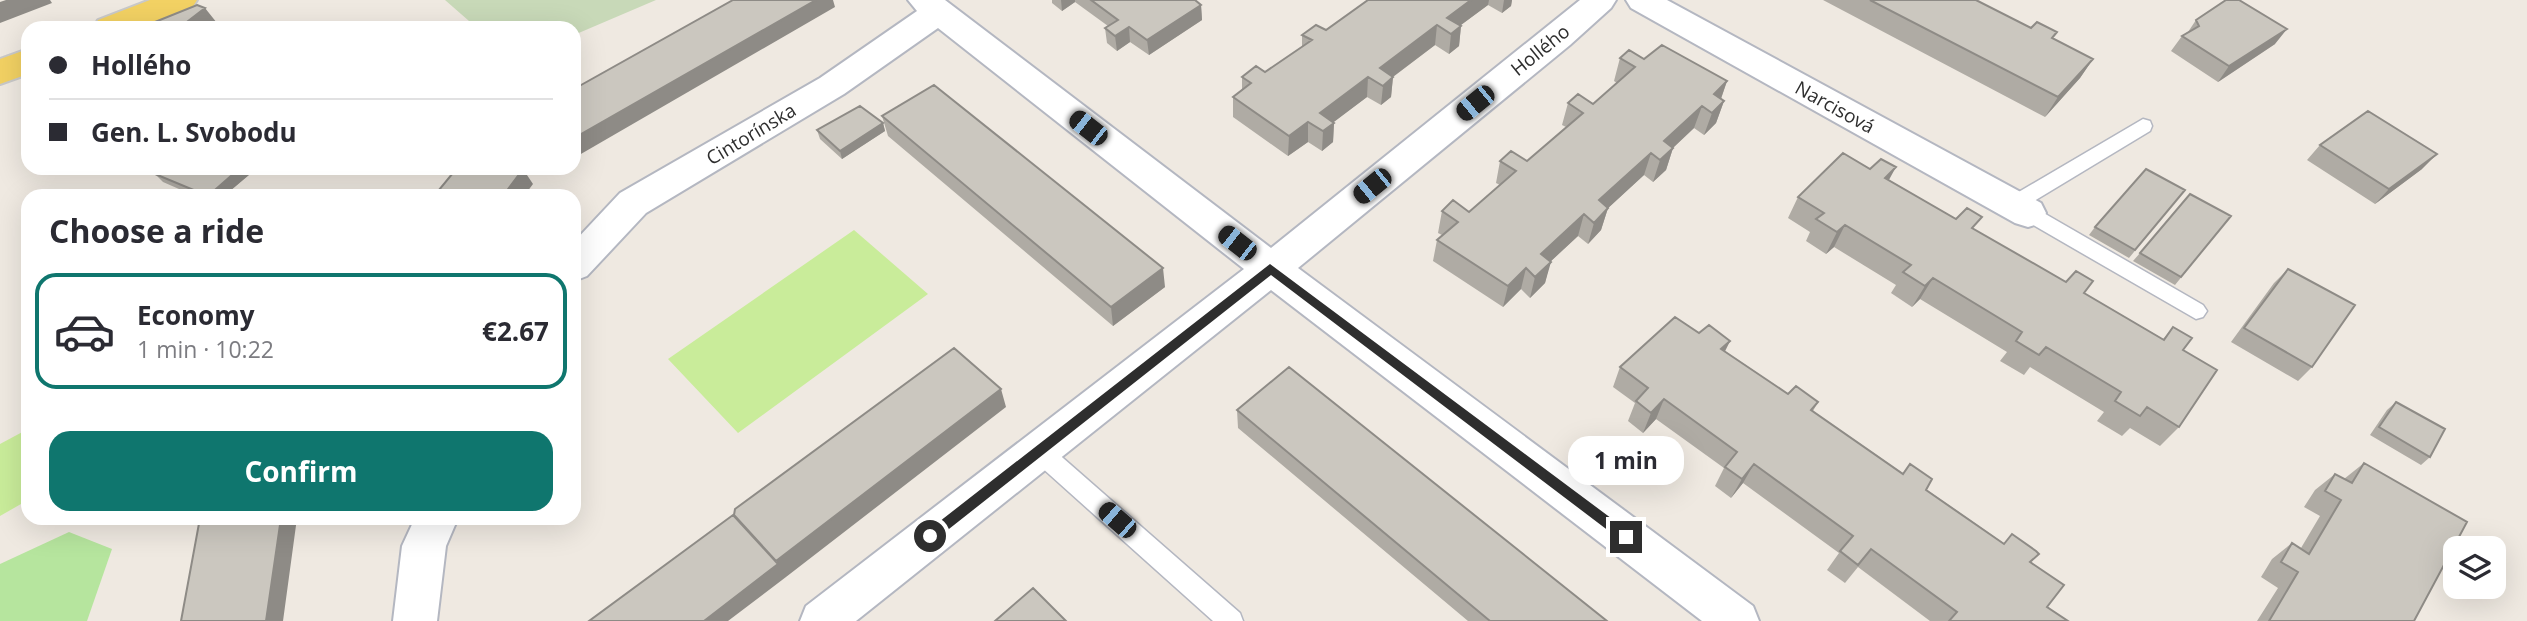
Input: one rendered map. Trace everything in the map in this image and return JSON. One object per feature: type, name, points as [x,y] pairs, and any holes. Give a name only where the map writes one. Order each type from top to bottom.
[{"type":"main road","points":[[128,21],[180,0]]},
{"type":"main road","points":[[0,72],[21,64]]},
{"type":"street","name":"Hollého","points":[[822,621],[1270,269],[1558,37],[1600,0]]},
{"type":"street","name":"Narcisová","points":[[1642,0],[2020,209]]},
{"type":"street","points":[[931,6],[1270,269],[1737,621]]},
{"type":"street","name":"Cintorínska","points":[[581,259],[633,203],[832,86],[931,6]]},
{"type":"street","points":[[415,621],[424,545],[434,525]]},
{"type":"lane","points":[[2143,126],[2020,209],[2196,311]]},
{"type":"lane","points":[[1039,451],[1231,621]]},
{"type":"green space","points":[[445,0],[656,0],[581,32],[581,21],[469,21]]},
{"type":"green space","points":[[854,230],[928,294],[738,433],[668,359]]},
{"type":"green space","points":[[21,433],[21,504],[0,516],[0,444]]},
{"type":"green space","points":[[69,532],[112,549],[87,621],[0,621],[0,564]]},
{"type":"building","points":[[733,0],[816,0],[581,134],[581,85]]},
{"type":"building","points":[[1091,0],[1195,0],[1201,5],[1147,40],[1129,27],[1115,36],[1105,28],[1118,20]]},
{"type":"building","points":[[1368,0],[1471,0],[1447,18],[1461,26],[1451,34],[1437,25],[1380,68],[1393,77],[1383,86],[1368,77],[1320,113],[1334,123],[1323,131],[1308,122],[1289,136],[1233,97],[1251,83],[1242,77],[1256,66],[1265,72],[1312,40],[1302,35],[1316,25],[1326,30]]},
{"type":"building","points":[[1870,0],[1976,0],[2031,28],[2037,22],[2057,32],[2052,38],[2093,59],[2058,97]]},
{"type":"building","points":[[2226,0],[2239,0],[2287,29],[2229,66],[2182,36],[2199,26],[2196,20]]},
{"type":"building","points":[[197,5],[205,8],[188,21],[157,21]]},
{"type":"building","points":[[1662,45],[1727,81],[1714,94],[1724,101],[1712,113],[1702,106],[1664,141],[1673,148],[1660,160],[1651,153],[1599,200],[1608,208],[1594,223],[1584,214],[1541,254],[1551,262],[1535,277],[1526,268],[1508,286],[1437,240],[1458,222],[1442,211],[1453,200],[1469,212],[1516,171],[1500,161],[1511,151],[1527,161],[1583,113],[1568,103],[1578,94],[1593,104],[1635,67],[1620,58],[1629,50],[1644,59]]},
{"type":"building","points":[[934,85],[1163,268],[1111,307],[882,116]]},
{"type":"building","points":[[860,106],[883,123],[840,151],[817,130]]},
{"type":"building","points":[[2368,111],[2437,154],[2389,189],[2320,145]]},
{"type":"building","points":[[1843,153],[1870,169],[1881,159],[1896,167],[1885,178],[1956,219],[1967,208],[1982,217],[1972,228],[2066,282],[2076,271],[2093,281],[2084,293],[2164,340],[2173,327],[2192,338],[2183,350],[2217,370],[2179,427],[2147,407],[2140,416],[2115,401],[2121,392],[2046,347],[2039,355],[2016,341],[2022,332],[1933,278],[1925,286],[1903,272],[1911,265],[1845,225],[1837,232],[1816,219],[1824,213],[1798,197]]},
{"type":"building","points":[[2146,169],[2185,190],[2135,250],[2095,227]]},
{"type":"building","points":[[157,175],[232,175],[216,189],[191,189]]},
{"type":"building","points":[[451,175],[519,175],[508,189],[440,189]]},
{"type":"building","points":[[2190,194],[2231,216],[2181,277],[2140,253]]},
{"type":"building","points":[[2288,269],[2355,305],[2312,367],[2244,328]]},
{"type":"building","points":[[1675,317],[1699,333],[1709,325],[1730,341],[1721,349],[1788,394],[1796,386],[1818,402],[1811,410],[1903,474],[1910,464],[1932,479],[1926,490],[2004,544],[2012,534],[2036,551],[2039,554],[2030,562],[2064,585],[2047,607],[2068,621],[1949,621],[1957,612],[1871,549],[1858,565],[1840,551],[1853,536],[1754,464],[1742,479],[1725,467],[1737,452],[1664,399],[1651,413],[1636,401],[1648,388],[1620,367]]},
{"type":"building","points":[[954,348],[1001,389],[776,561],[734,515],[735,509]]},
{"type":"building","points":[[1289,367],[1607,621],[1490,621],[1237,410]]},
{"type":"building","points":[[2396,402],[2445,429],[2430,457],[2379,427]]},
{"type":"building","points":[[2364,463],[2467,522],[2460,536],[2443,536],[2443,567],[2414,621],[2269,621],[2298,572],[2281,562],[2292,543],[2309,554],[2341,500],[2325,491],[2335,474],[2352,483]]},
{"type":"building","points":[[733,515],[778,564],[704,621],[589,621]]},
{"type":"building","points":[[199,525],[280,525],[266,621],[181,621]]},
{"type":"building","points":[[1033,588],[1066,621],[995,621]]},
{"type":"route","points":[[930,536],[1270,269],[1626,537]]}]
